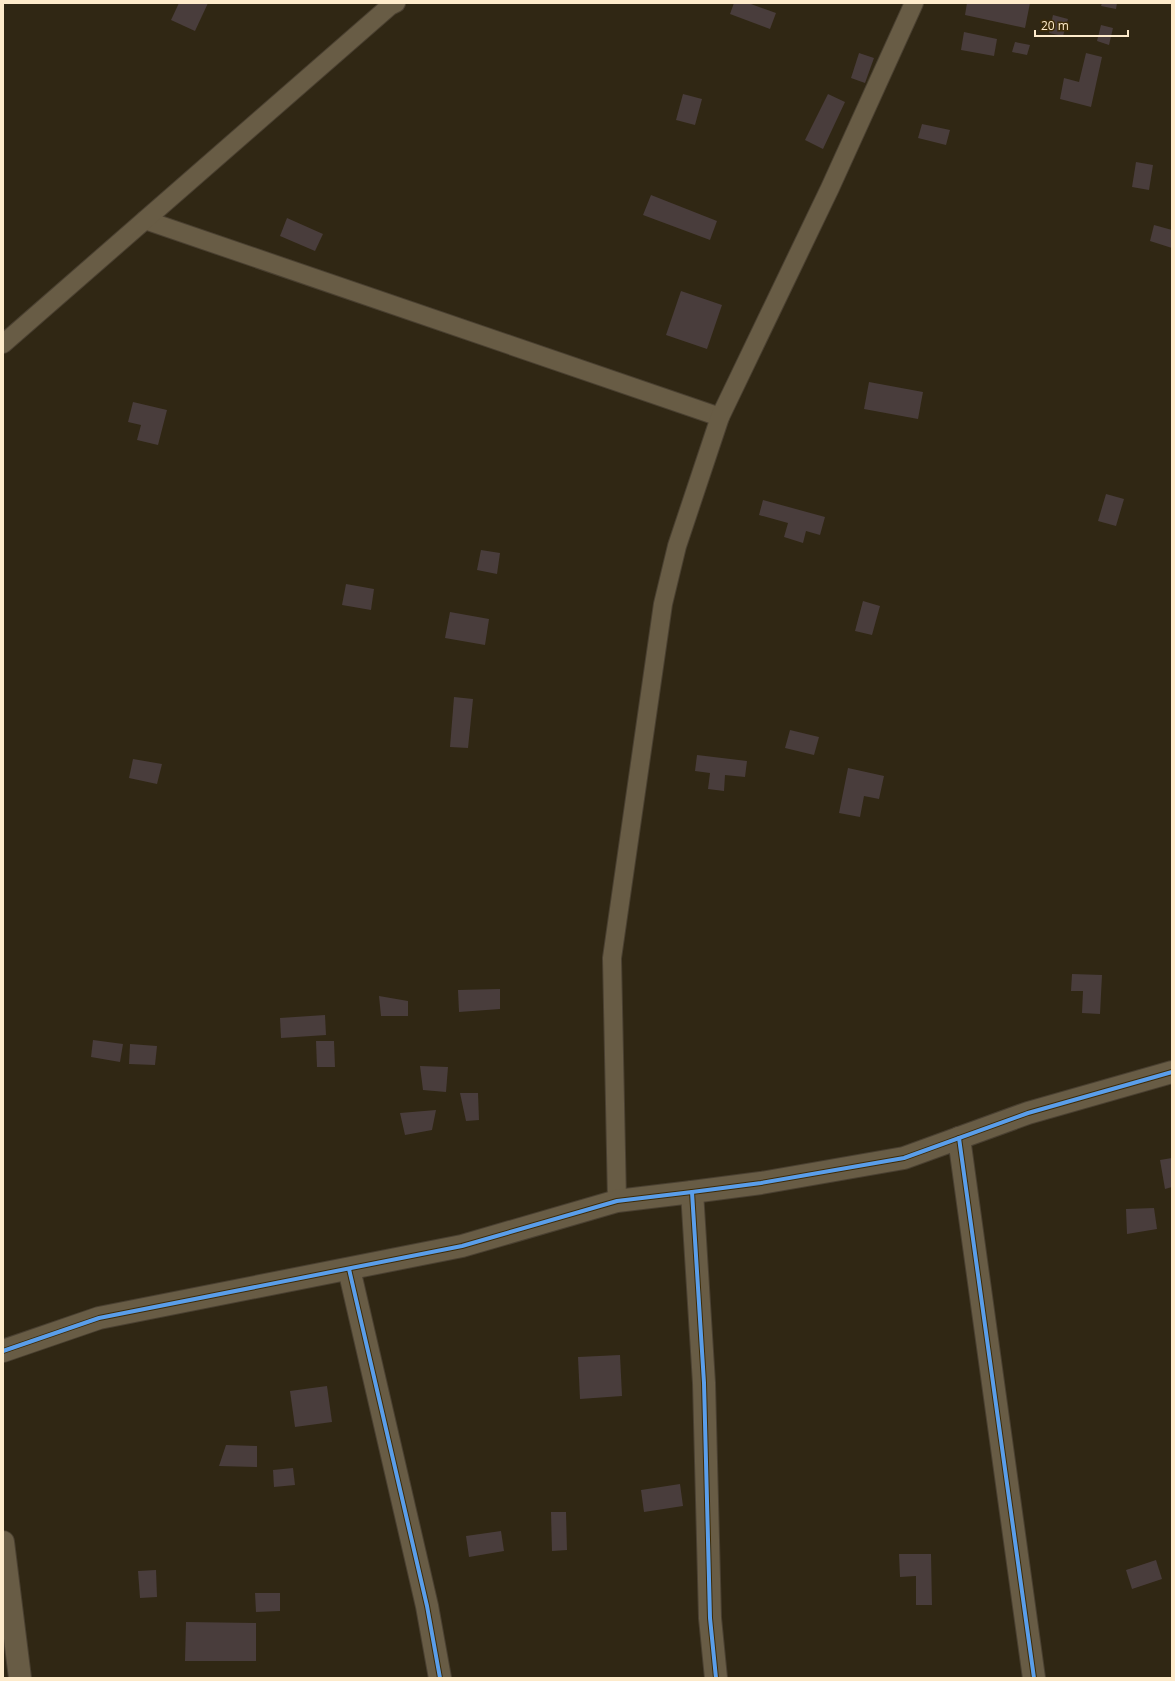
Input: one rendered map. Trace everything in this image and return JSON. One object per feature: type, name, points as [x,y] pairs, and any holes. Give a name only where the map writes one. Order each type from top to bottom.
[{"type":"street","points":[[3,1351],[99,1318],[462,1246],[617,1201],[761,1182],[904,1158],[1028,1113],[1172,1072]]},
{"type":"street","points":[[959,1138],[1034,1678]]},
{"type":"street","points":[[692,1192],[704,1383],[710,1618],[716,1678]]},
{"type":"street","points":[[348,1269],[427,1606],[440,1678]]},
{"type":"street","points":[[3,1542],[20,1678]]},
{"type":"lane","points":[[3,344],[390,6],[396,3]]},
{"type":"lane","points":[[617,1201],[612,958],[663,604],[678,546],[720,417],[830,188],[914,3]]},
{"type":"lane","points":[[145,220],[720,417]]},
{"type":"building","points":[[179,3],[208,3],[195,31],[171,20]]},
{"type":"building","points":[[734,3],[748,3],[776,13],[770,29],[730,14]]},
{"type":"building","points":[[967,3],[1030,3],[1025,28],[965,15]]},
{"type":"building","points":[[1102,3],[1117,3],[1116,9],[1101,6]]},
{"type":"building","points":[[1053,15],[1068,19],[1063,36],[1049,33]]},
{"type":"building","points":[[1101,25],[1113,28],[1109,45],[1097,41]]},
{"type":"building","points":[[964,32],[997,39],[994,56],[961,50]]},
{"type":"building","points":[[1015,42],[1030,45],[1027,55],[1012,52]]},
{"type":"building","points":[[859,53],[874,58],[865,83],[851,78]]},
{"type":"building","points":[[1086,53],[1102,57],[1091,107],[1060,99],[1064,78],[1079,82]]},
{"type":"building","points":[[683,94],[702,99],[695,125],[676,120]]},
{"type":"building","points":[[828,94],[845,102],[823,149],[805,140]]},
{"type":"building","points":[[922,124],[950,130],[946,145],[918,138]]},
{"type":"building","points":[[1136,162],[1153,165],[1149,190],[1132,187]]},
{"type":"building","points":[[651,195],[717,221],[710,240],[643,215]]},
{"type":"building","points":[[287,218],[323,234],[315,251],[280,236]]},
{"type":"building","points":[[1154,225],[1172,230],[1172,248],[1150,241]]},
{"type":"building","points":[[681,291],[722,305],[707,349],[666,335]]},
{"type":"building","points":[[869,382],[923,392],[918,419],[864,409]]},
{"type":"building","points":[[133,402],[167,410],[158,445],[137,440],[141,425],[128,422]]},
{"type":"building","points":[[1106,494],[1124,499],[1116,526],[1098,521]]},
{"type":"building","points":[[763,500],[825,517],[820,535],[806,531],[803,543],[784,537],[788,523],[759,515]]},
{"type":"building","points":[[481,550],[500,553],[497,574],[477,570]]},
{"type":"building","points":[[346,584],[374,589],[371,610],[342,605]]},
{"type":"building","points":[[863,601],[880,606],[872,635],[855,631]]},
{"type":"building","points":[[450,612],[489,619],[485,645],[445,638]]},
{"type":"building","points":[[454,697],[473,699],[468,748],[450,747]]},
{"type":"building","points":[[790,730],[819,737],[814,755],[785,748]]},
{"type":"building","points":[[697,755],[747,761],[745,777],[725,775],[724,791],[708,789],[710,773],[695,771]]},
{"type":"building","points":[[133,759],[162,764],[157,784],[129,778]]},
{"type":"building","points":[[848,768],[884,776],[879,799],[864,796],[860,817],[839,813]]},
{"type":"building","points":[[1072,974],[1102,975],[1100,1014],[1082,1013],[1083,991],[1071,991]]},
{"type":"building","points":[[500,989],[500,1009],[459,1012],[458,990]]},
{"type":"building","points":[[379,996],[408,1001],[408,1016],[381,1016]]},
{"type":"building","points":[[325,1015],[326,1035],[281,1038],[280,1018]]},
{"type":"building","points":[[93,1040],[123,1044],[120,1062],[91,1057]]},
{"type":"building","points":[[316,1041],[334,1041],[335,1067],[317,1067]]},
{"type":"building","points":[[130,1044],[157,1046],[155,1065],[129,1064]]},
{"type":"building","points":[[420,1066],[448,1067],[446,1092],[423,1090]]},
{"type":"building","points":[[460,1093],[478,1093],[479,1120],[466,1121]]},
{"type":"building","points":[[436,1110],[432,1130],[405,1135],[400,1113]]},
{"type":"building","points":[[1172,1158],[1172,1187],[1165,1189],[1160,1160]]},
{"type":"building","points":[[1154,1208],[1157,1229],[1127,1234],[1126,1209]]},
{"type":"building","points":[[620,1355],[622,1396],[580,1399],[578,1357]]},
{"type":"building","points":[[327,1386],[332,1422],[295,1427],[290,1391]]},
{"type":"building","points":[[226,1445],[257,1446],[257,1467],[219,1466]]},
{"type":"building","points":[[293,1468],[295,1485],[274,1487],[273,1470]]},
{"type":"building","points":[[680,1484],[683,1506],[644,1512],[641,1490]]},
{"type":"building","points":[[551,1512],[566,1512],[567,1550],[552,1551]]},
{"type":"building","points":[[501,1531],[504,1551],[469,1557],[466,1536]]},
{"type":"building","points":[[899,1554],[931,1554],[932,1605],[916,1605],[916,1576],[900,1577]]},
{"type":"building","points":[[1156,1560],[1162,1579],[1132,1589],[1126,1570]]},
{"type":"building","points":[[156,1570],[157,1597],[140,1598],[138,1571]]},
{"type":"building","points":[[255,1593],[280,1593],[280,1611],[256,1612]]},
{"type":"building","points":[[186,1622],[256,1623],[256,1661],[185,1661]]},
{"type":"cycle path","points":[[3,1351],[99,1318],[462,1246],[617,1201],[761,1183],[904,1158],[1028,1113],[1172,1072]]},
{"type":"cycle path","points":[[959,1138],[1034,1678]]},
{"type":"cycle path","points":[[692,1192],[704,1383],[710,1618],[716,1678]]},
{"type":"cycle path","points":[[349,1269],[427,1606],[440,1678]]}]
